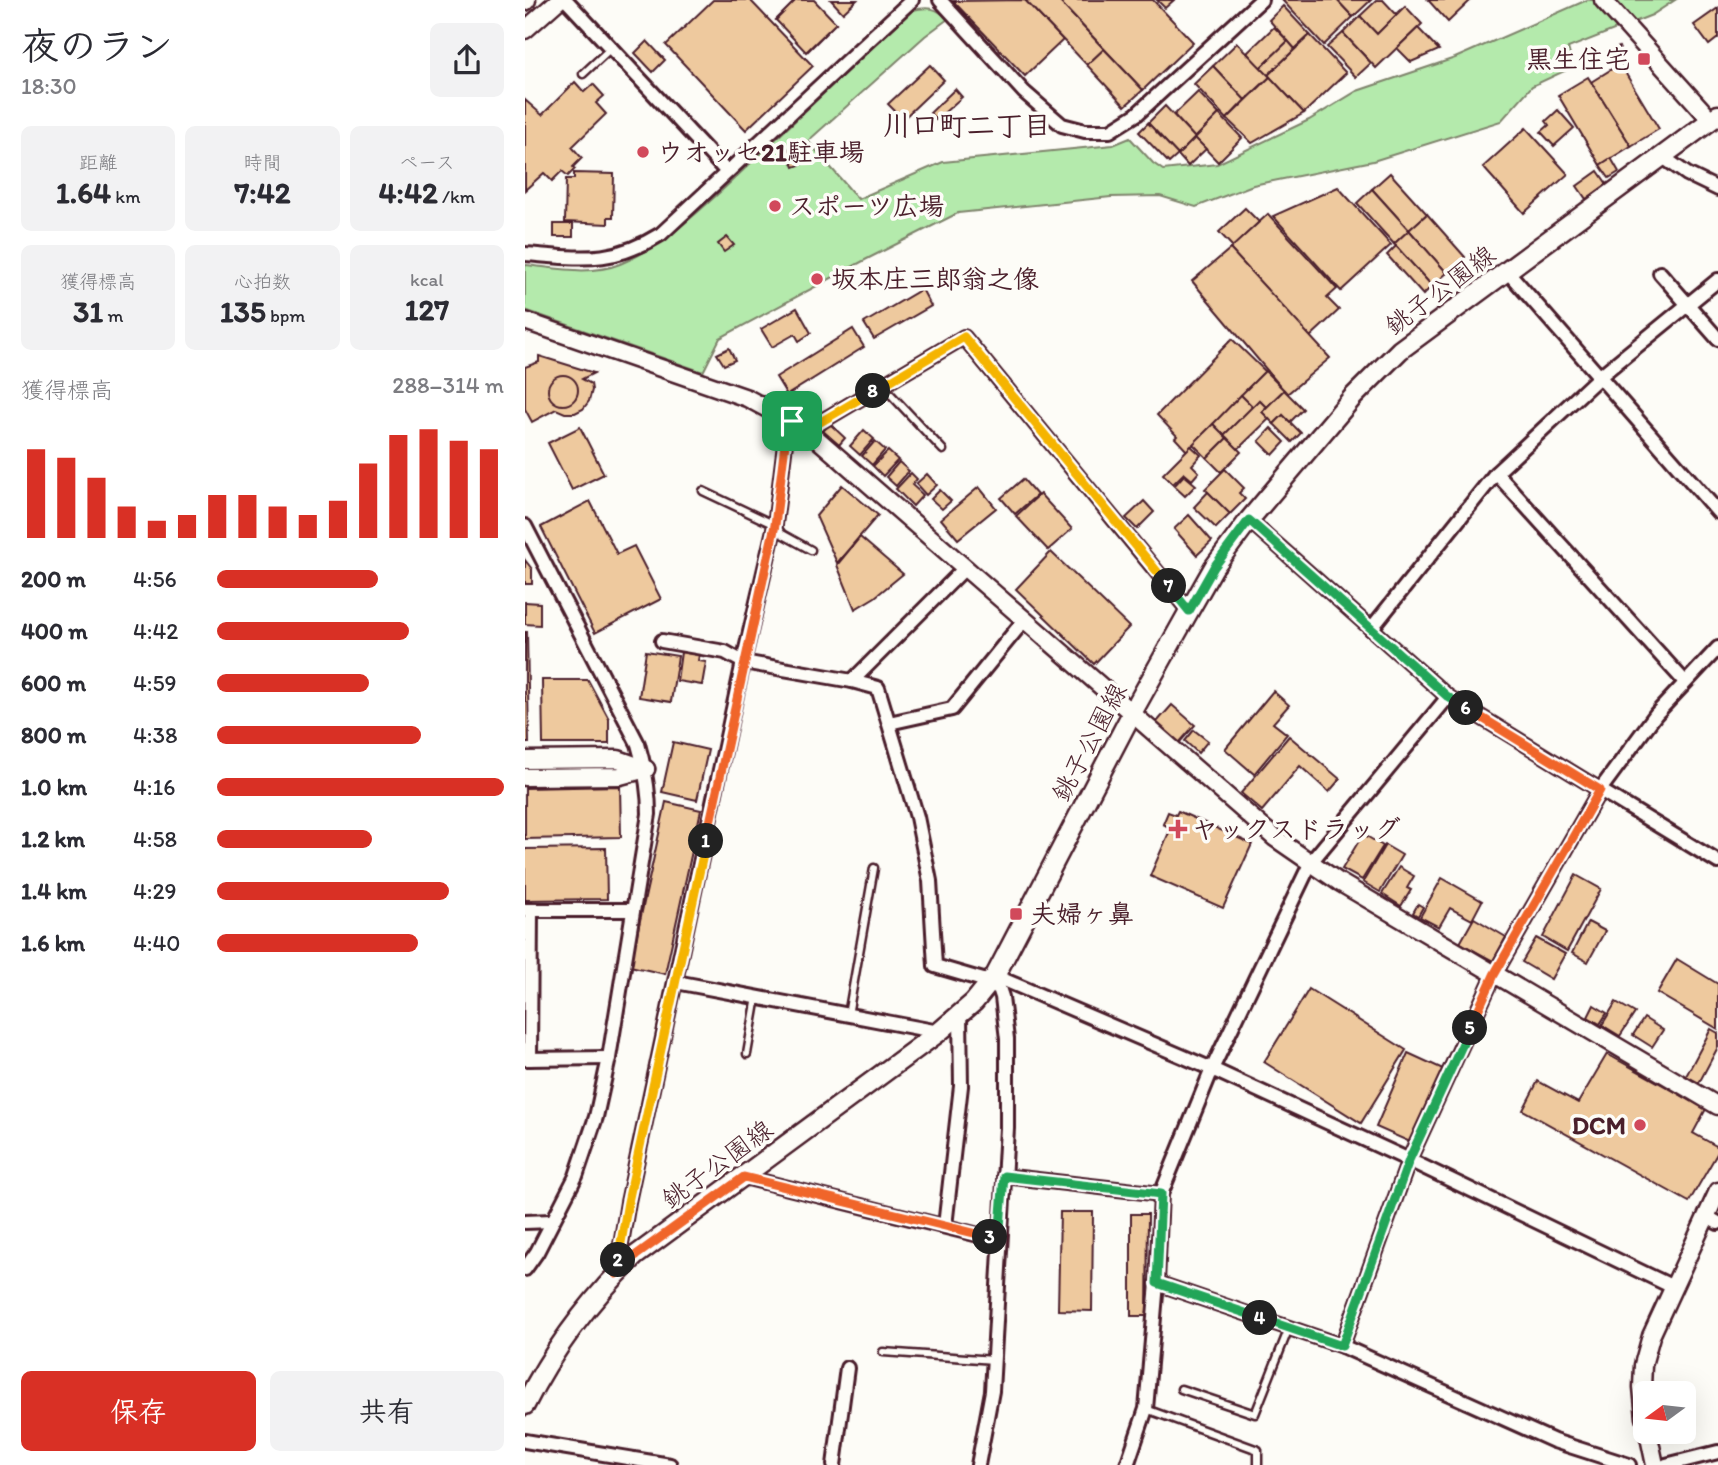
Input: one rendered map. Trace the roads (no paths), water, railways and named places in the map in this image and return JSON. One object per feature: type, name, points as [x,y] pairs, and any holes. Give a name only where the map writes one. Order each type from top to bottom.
[{"type":"main road","name":"銚子公園線","points":[[527,1396],[591,1300],[635,1256],[939,1032],[974,1002],[993,979],[1132,713],[1214,567],[1249,520],[1353,397],[1400,350],[1714,118]]},
{"type":"street","points":[[525,30],[559,0]]},
{"type":"street","points":[[566,0],[727,172]]},
{"type":"street","points":[[525,254],[607,258],[641,246],[661,234],[912,0]]},
{"type":"street","points":[[940,0],[1024,92],[1062,125],[1086,131],[1110,131],[1137,114],[1261,0]]},
{"type":"street","points":[[1603,0],[1714,118]]},
{"type":"street","points":[[1663,158],[1687,174],[1718,189]]},
{"type":"street","points":[[1508,272],[1718,512]]},
{"type":"street","points":[[1660,273],[1718,339]]},
{"type":"street","points":[[1371,629],[1496,473],[1599,377],[1718,281]]},
{"type":"street","points":[[525,321],[747,398],[799,426],[966,567],[1275,838],[1311,863],[1494,975],[1718,1106]]},
{"type":"street","points":[[616,1274],[628,1202],[743,662],[775,525],[785,444],[799,426],[882,385],[964,337],[1189,611]]},
{"type":"street","points":[[1496,473],[1685,682]]},
{"type":"street","points":[[1249,520],[1448,697],[1718,862]]},
{"type":"street","points":[[525,1269],[576,1175],[596,1117],[609,1058],[649,814],[646,769],[638,744],[526,530]]},
{"type":"street","points":[[852,681],[966,567]]},
{"type":"street","points":[[888,723],[952,709],[1025,619]]},
{"type":"street","points":[[662,642],[725,652],[743,662],[878,688],[917,817],[930,881],[935,966],[993,979],[1212,1069],[1673,1287]]},
{"type":"street","points":[[1342,1346],[1409,1160],[1494,975],[1600,790],[1633,743],[1718,648]]},
{"type":"street","points":[[1127,1465],[1146,1409],[1157,1283],[1161,1194],[1212,1069],[1311,863],[1448,697]]},
{"type":"street","points":[[525,760],[618,760],[646,769]]},
{"type":"street","points":[[525,777],[620,776],[646,769]]},
{"type":"street","points":[[609,1058],[528,1059],[528,910],[632,910]]},
{"type":"street","points":[[978,1465],[992,1391],[1004,1176],[1007,1039],[1002,997],[993,979]]},
{"type":"street","points":[[676,982],[939,1032]]},
{"type":"street","points":[[945,1226],[961,1086],[960,1015]]},
{"type":"street","points":[[1004,1176],[1161,1194]]},
{"type":"street","points":[[744,1177],[999,1240]]},
{"type":"street","points":[[1642,1381],[1643,1365],[1651,1336],[1673,1287],[1712,1220],[1718,1191]]},
{"type":"street","points":[[525,1222],[552,1221]]},
{"type":"street","points":[[1157,1283],[1342,1346],[1555,1441],[1629,1465]]},
{"type":"street","points":[[834,1465],[847,1368]]},
{"type":"street","points":[[525,1441],[599,1459],[670,1465]]},
{"type":"street","points":[[1651,1444],[1655,1465]]},
{"type":"street","points":[[1666,1465],[1718,1452]]},
{"type":"lane","points":[[583,74],[611,48]]},
{"type":"lane","points":[[882,385],[943,450]]},
{"type":"lane","points":[[703,491],[775,525],[782,534],[811,550]]},
{"type":"lane","points":[[848,1015],[874,867]]},
{"type":"lane","points":[[747,1054],[757,998]]},
{"type":"lane","points":[[1181,1389],[1255,1414],[1289,1328]]},
{"type":"lane","points":[[883,1352],[994,1360]]},
{"type":"lane","points":[[1146,1409],[1258,1450],[1258,1465]]},
{"type":"place","name":"黒生住宅","points":[[1644,59]]},
{"type":"place","name":"ウオッセ21駐車場","points":[[643,152]]},
{"type":"place","name":"スポーツ広場","points":[[775,206]]},
{"type":"place","name":"坂本庄三郎翁之像","points":[[817,279]]},
{"type":"place","name":"ヤックスドラッグ","points":[[1178,829]]},
{"type":"place","name":"夫婦ヶ鼻","points":[[1016,914]]},
{"type":"place","name":"DCM","points":[[1640,1125]]},
{"type":"district","name":"川口町二丁目","points":[[967,125]]}]
